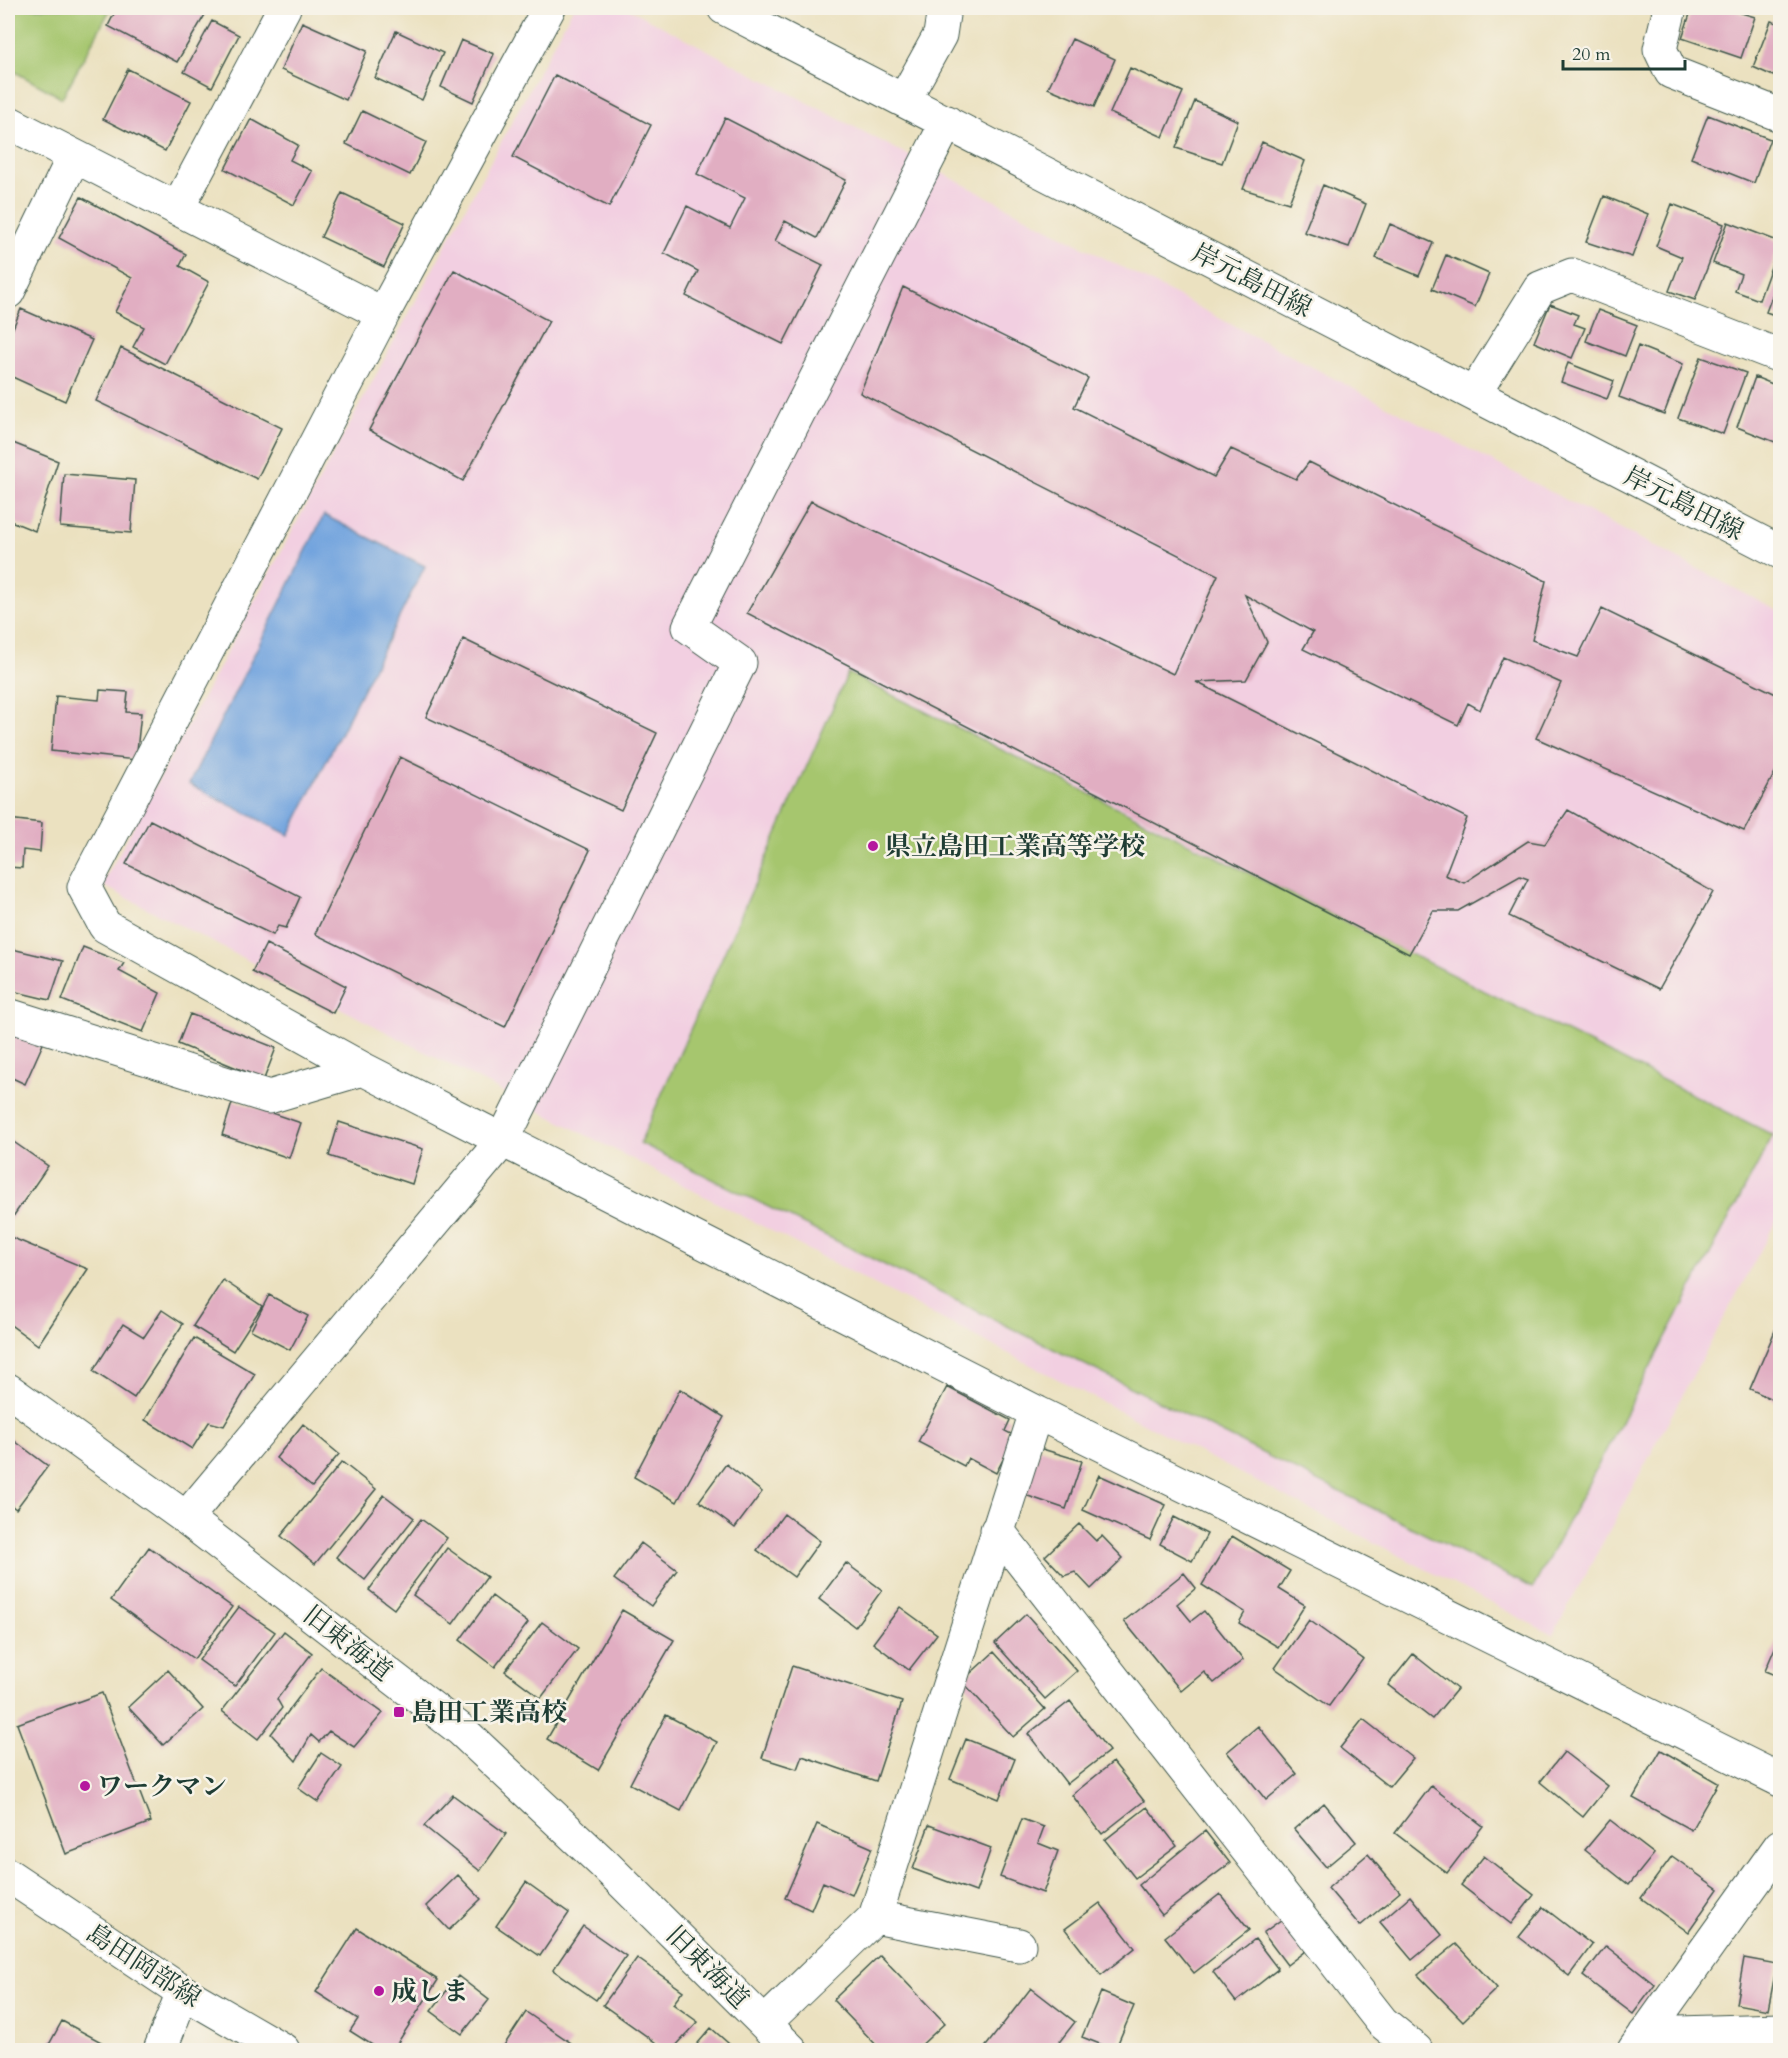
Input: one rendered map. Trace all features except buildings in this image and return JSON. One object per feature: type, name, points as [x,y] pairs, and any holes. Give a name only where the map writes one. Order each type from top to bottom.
[{"type":"street","points":[[177,209],[284,8]]},
{"type":"street","points":[[549,8],[383,314],[84,887],[105,926],[363,1069],[1036,1412],[1780,1780]]},
{"type":"street","name":"岸元島田線","points":[[724,8],[1780,552]]},
{"type":"street","points":[[903,100],[940,35],[944,8]]},
{"type":"street","points":[[1670,8],[1660,49],[1671,72],[1780,116]]},
{"type":"street","points":[[8,122],[383,314]]},
{"type":"street","points":[[186,1518],[503,1140],[740,663],[689,627],[947,122]]},
{"type":"street","points":[[8,292],[74,156]]},
{"type":"street","points":[[1474,394],[1540,288],[1572,276],[1780,356]]},
{"type":"street","points":[[8,1015],[269,1097],[363,1069]]},
{"type":"street","name":"旧東海道","points":[[8,1390],[186,1518],[461,1730],[605,1865],[791,2050]]},
{"type":"street","points":[[765,2023],[874,1917],[1036,1412]]},
{"type":"street","points":[[997,1530],[1382,2022],[1416,2050]]},
{"type":"street","points":[[1639,2042],[1780,1846]]},
{"type":"street","name":"島田岡部線","points":[[8,1875],[183,1992],[283,2050]]},
{"type":"street","points":[[874,1917],[1019,1945]]},
{"type":"street","points":[[160,2050],[183,1992]]},
{"type":"street","points":[[1639,2042],[1780,2030]]},
{"type":"shaded area","points":[[573,8],[627,8],[1780,612],[1780,1214],[1553,1635],[102,885]]},
{"type":"green space","points":[[8,8],[111,8],[62,98],[8,68]]},
{"type":"green space","points":[[848,673],[1773,1135],[1533,1588],[640,1143]]},
{"type":"water","points":[[324,515],[425,566],[289,835],[189,784]]},
{"type":"place","name":"県立島田工業高等学校","points":[[873,846]]},
{"type":"place","name":"島田工業高校","points":[[399,1712]]},
{"type":"place","name":"ワークマン","points":[[85,1786]]},
{"type":"place","name":"成しま","points":[[379,1991]]}]
